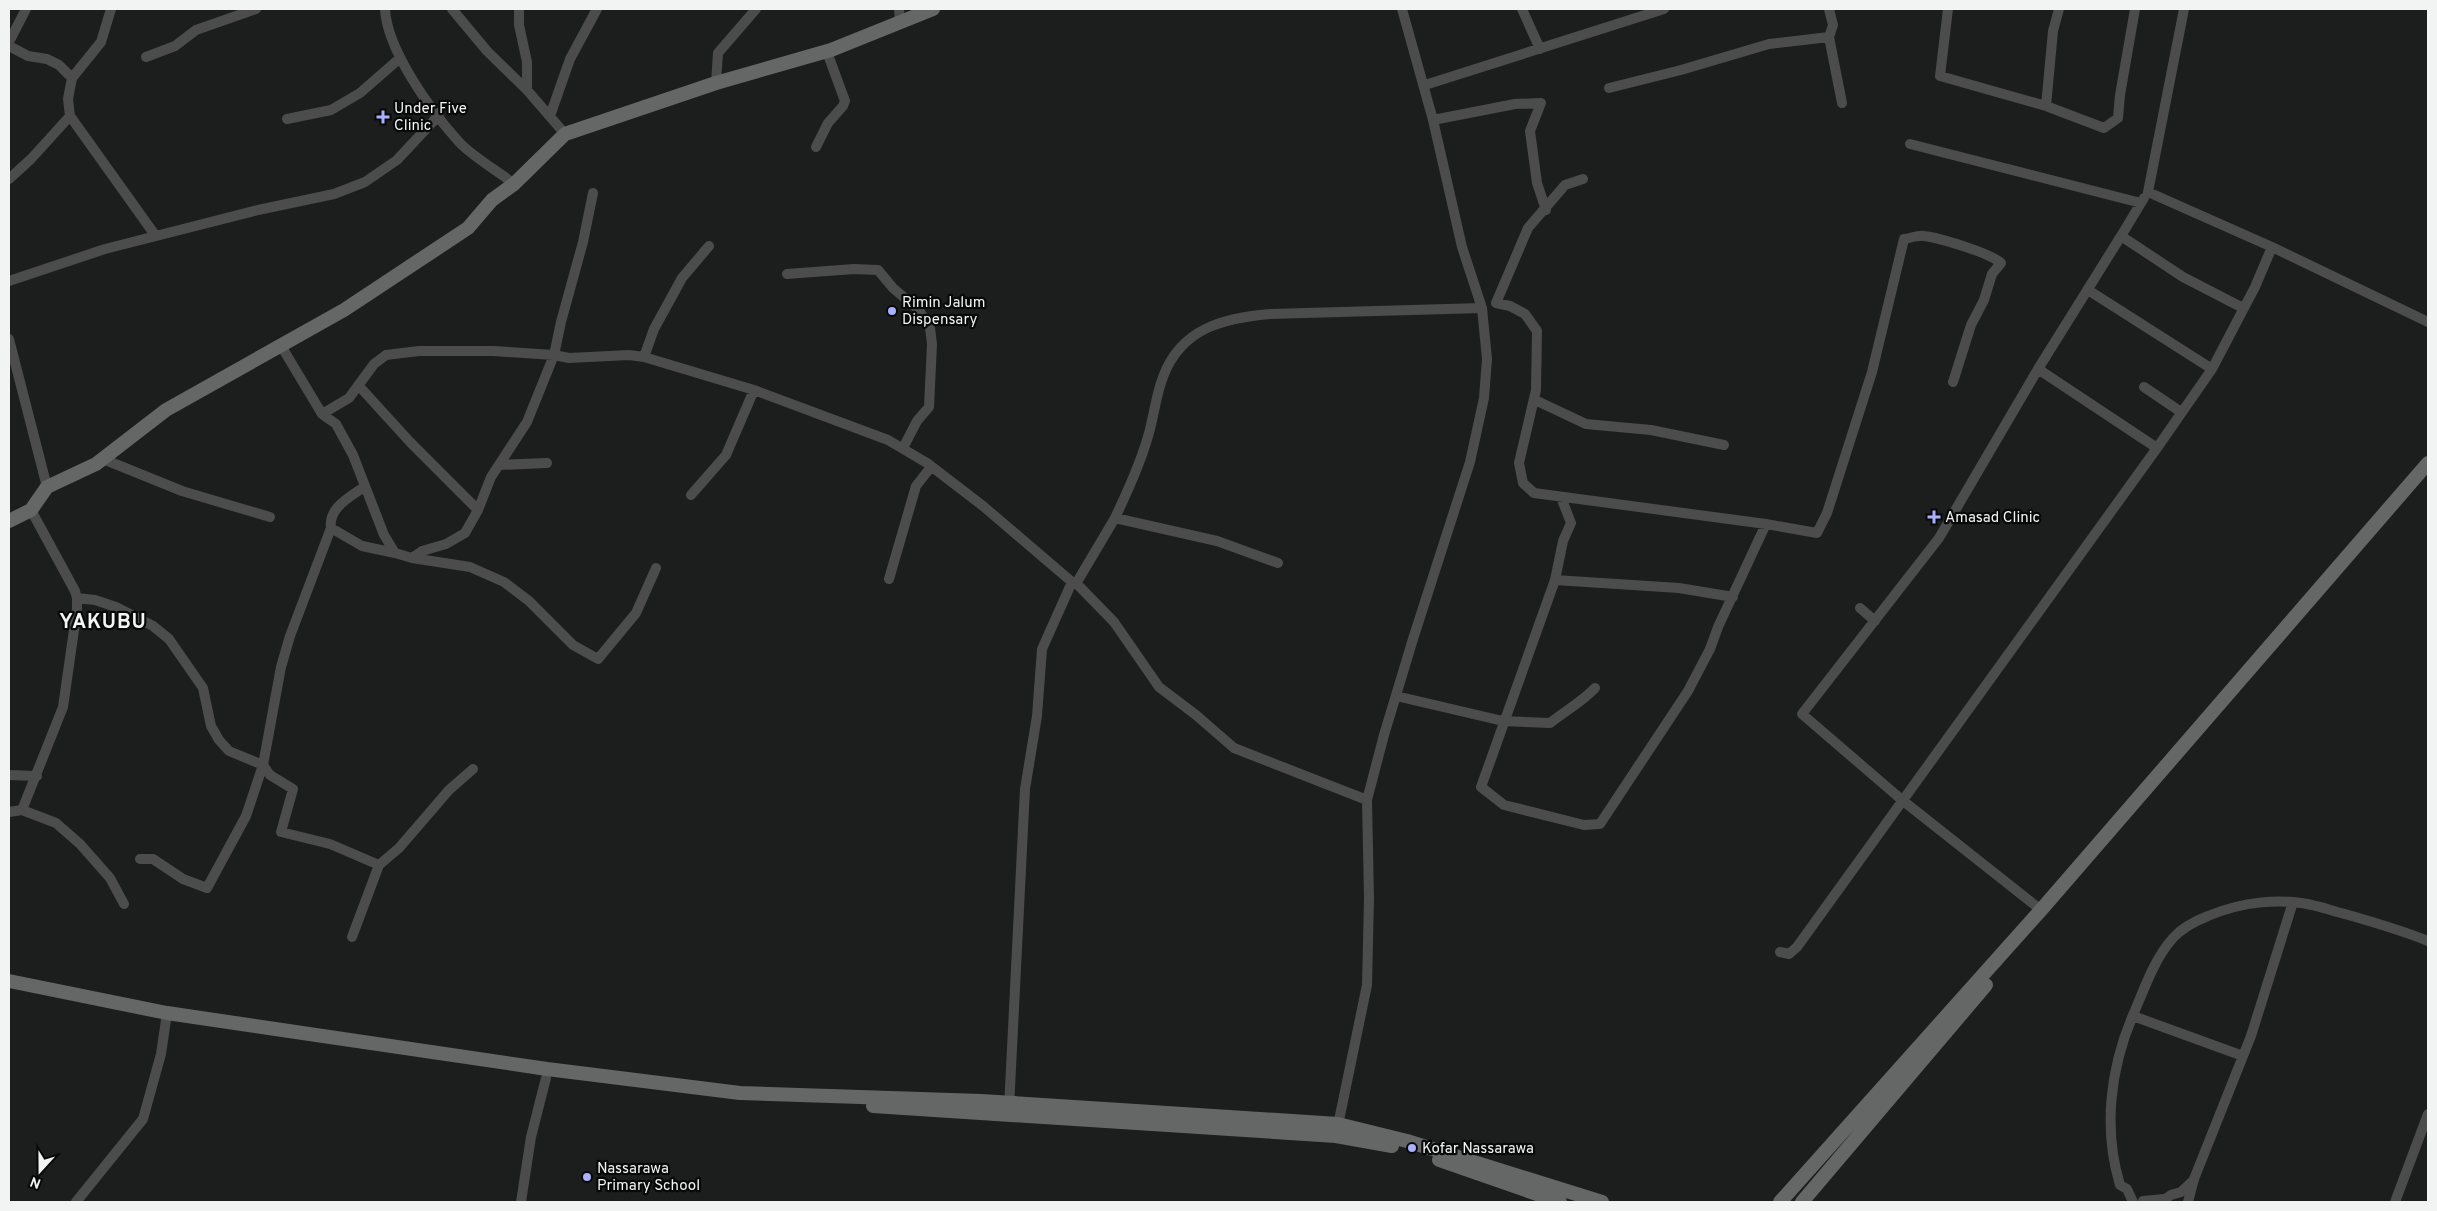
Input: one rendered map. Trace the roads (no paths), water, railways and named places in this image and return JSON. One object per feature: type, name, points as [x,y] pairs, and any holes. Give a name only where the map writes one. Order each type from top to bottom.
[{"type":"street","points":[[9,42],[26,9]]},
{"type":"street","points":[[111,9],[101,42],[72,78],[68,99],[70,116],[155,235]]},
{"type":"street","points":[[146,57],[175,46],[196,30],[256,9]]},
{"type":"street","points":[[385,9],[386,22],[400,59],[439,115],[460,143],[514,184]]},
{"type":"street","points":[[452,9],[487,51],[527,90],[565,134]]},
{"type":"street","points":[[519,9],[519,25],[527,62],[527,90]]},
{"type":"street","points":[[550,116],[570,58],[597,9]]},
{"type":"street","points":[[716,83],[718,53],[756,9]]},
{"type":"street","points":[[9,521],[31,510],[47,487],[103,459],[166,410],[280,344],[344,310],[468,228],[492,200],[514,184],[565,134],[716,83],[827,52],[900,16],[933,9]]},
{"type":"street","points":[[1337,1130],[1366,985],[1369,898],[1367,800],[1396,696],[1470,462],[1480,423],[1487,359],[1482,308],[1462,247],[1434,120],[1402,9]]},
{"type":"street","points":[[1522,9],[1540,49]]},
{"type":"street","points":[[1424,85],[1664,9]]},
{"type":"street","points":[[1829,9],[1833,25],[1829,37],[1842,102]]},
{"type":"street","points":[[1948,9],[1940,76],[2046,106],[2104,128],[2118,118],[2120,95],[2135,9]]},
{"type":"street","points":[[2046,106],[2053,31],[2059,9]]},
{"type":"street","points":[[2041,910],[1902,800],[1802,714],[1940,538],[2038,369],[2148,192],[2184,9]]},
{"type":"street","points":[[1610,88],[1769,44],[1829,37]]},
{"type":"street","points":[[9,46],[28,56],[60,65],[72,78]]},
{"type":"street","points":[[816,147],[828,123],[843,106],[845,100],[827,52]]},
{"type":"street","points":[[287,119],[331,110],[360,93],[400,59]]},
{"type":"street","points":[[1434,120],[1516,104],[1541,103],[1530,131],[1537,183],[1546,210]]},
{"type":"street","points":[[9,281],[105,249],[155,235],[334,194],[365,182],[397,160],[439,115]]},
{"type":"street","points":[[9,179],[31,159],[70,116]]},
{"type":"street","points":[[1910,144],[2141,203]]},
{"type":"street","points":[[1583,179],[1565,185],[1546,210],[1528,228],[1496,303],[1510,306],[1525,314],[1537,331],[1535,400],[1519,463],[1522,484],[1534,494],[1766,524],[1817,533],[1827,513],[1872,372],[1904,238],[1923,236],[1993,256],[2000,263],[1992,274],[1984,300],[1972,324],[1953,382]]},
{"type":"street","points":[[2148,192],[2272,247],[2428,322]]},
{"type":"street","points":[[412,558],[422,551],[446,544],[466,533],[478,510],[491,477],[527,422],[554,355],[583,242],[593,193]]},
{"type":"street","points":[[2121,236],[2184,277],[2243,308]]},
{"type":"street","points":[[644,357],[654,329],[682,278],[709,246]]},
{"type":"street","points":[[1780,952],[1789,954],[1797,947],[2157,448],[2212,369],[2272,247]]},
{"type":"street","points":[[787,274],[854,269],[878,270],[893,288],[919,310],[930,328],[932,344],[929,407],[917,421],[903,448]]},
{"type":"street","points":[[2088,290],[2212,369]]},
{"type":"street","points":[[1009,1108],[1025,788],[1037,716],[1042,649],[1074,583],[1115,518],[1140,461],[1163,377],[1180,347],[1198,332],[1237,317],[1270,314],[1482,308]]},
{"type":"street","points":[[9,339],[11,359],[47,487]]},
{"type":"street","points":[[280,344],[322,414],[336,424],[353,455],[384,535],[395,553]]},
{"type":"street","points":[[322,414],[349,398],[374,364],[386,355],[419,350],[493,350],[569,358],[629,355],[644,357],[754,390],[817,412],[888,440],[903,448],[983,506],[1074,583],[1114,622],[1159,687],[1196,715],[1234,748],[1367,800]]},
{"type":"street","points":[[2038,369],[2157,448]]},
{"type":"street","points":[[358,386],[410,442],[478,510]]},
{"type":"street","points":[[2144,387],[2181,412]]},
{"type":"street","points":[[690,496],[726,455],[754,390]]},
{"type":"street","points":[[1535,400],[1586,424],[1651,430],[1724,445]]},
{"type":"street","points":[[103,459],[182,491],[270,518]]},
{"type":"street","points":[[498,465],[547,463]]},
{"type":"street","points":[[1780,1202],[2041,910],[2428,463]]},
{"type":"street","points":[[889,579],[916,486],[931,467]]},
{"type":"street","points":[[1802,1202],[2099,852],[2428,475]]},
{"type":"street","points":[[364,487],[338,506],[330,522],[332,528],[362,546],[412,558],[470,567],[504,582],[529,601],[573,645],[598,659],[636,613],[656,568]]},
{"type":"street","points":[[1561,497],[1571,523],[1563,541],[1555,580],[1481,787],[1504,805],[1584,825],[1600,824],[1688,692],[1766,524]]},
{"type":"street","points":[[22,810],[63,707],[67,689],[78,598],[61,562],[31,510]]},
{"type":"street","points":[[1115,518],[1217,541],[1278,563]]},
{"type":"street","points":[[140,859],[153,859],[183,879],[207,888],[246,816],[263,765],[281,667],[313,573],[332,528]]},
{"type":"street","points":[[1555,580],[1679,588],[1733,597]]},
{"type":"street","points":[[78,598],[95,600],[116,607],[153,626],[169,639],[202,688],[212,726],[219,740],[229,750],[263,765],[270,775],[293,789],[281,832],[330,844],[379,864]]},
{"type":"street","points":[[1860,608],[1875,621]]},
{"type":"street","points":[[1396,696],[1503,722],[1550,723],[1572,705],[1583,700],[1595,688]]},
{"type":"street","points":[[352,937],[379,864],[399,848],[449,790],[473,769]]},
{"type":"street","points":[[9,775],[37,776]]},
{"type":"street","points":[[9,812],[22,810],[56,823],[80,844],[110,878],[124,904]]},
{"type":"street","points":[[2194,1179],[2181,1192],[2162,1201],[2138,1202],[2127,1189],[2120,1185],[2109,1132],[2117,1058],[2148,979],[2173,939],[2190,924],[2228,907],[2267,902],[2293,902],[2369,920],[2428,940]]},
{"type":"street","points":[[2188,1202],[2194,1179],[2243,1056],[2293,902]]},
{"type":"street","points":[[9,981],[193,1017],[548,1069],[730,1092],[1337,1130],[1407,1141],[1602,1202]]},
{"type":"street","points":[[9,989],[166,1020],[391,1050],[546,1078],[739,1100],[1009,1108]]},
{"type":"street","points":[[2133,1016],[2243,1056]]},
{"type":"street","points":[[76,1202],[143,1119],[161,1054],[166,1020]]},
{"type":"street","points":[[521,1202],[531,1137],[546,1078]]},
{"type":"street","points":[[2395,1202],[2428,1114]]},
{"type":"street","points":[[1337,1130],[1404,1148],[1560,1202]]},
{"type":"place","name":"Under Five Clinic","points":[[383,117]]},
{"type":"place","name":"Rimin Jalum Dispensary","points":[[892,311]]},
{"type":"place","name":"Amasad Clinic","points":[[1934,517]]},
{"type":"place","name":"Kofar Nassarawa","points":[[1412,1148]]},
{"type":"place","name":"Nassarawa Primary School","points":[[587,1177]]},
{"type":"district","name":"YAKUBU","points":[[103,621]]}]
